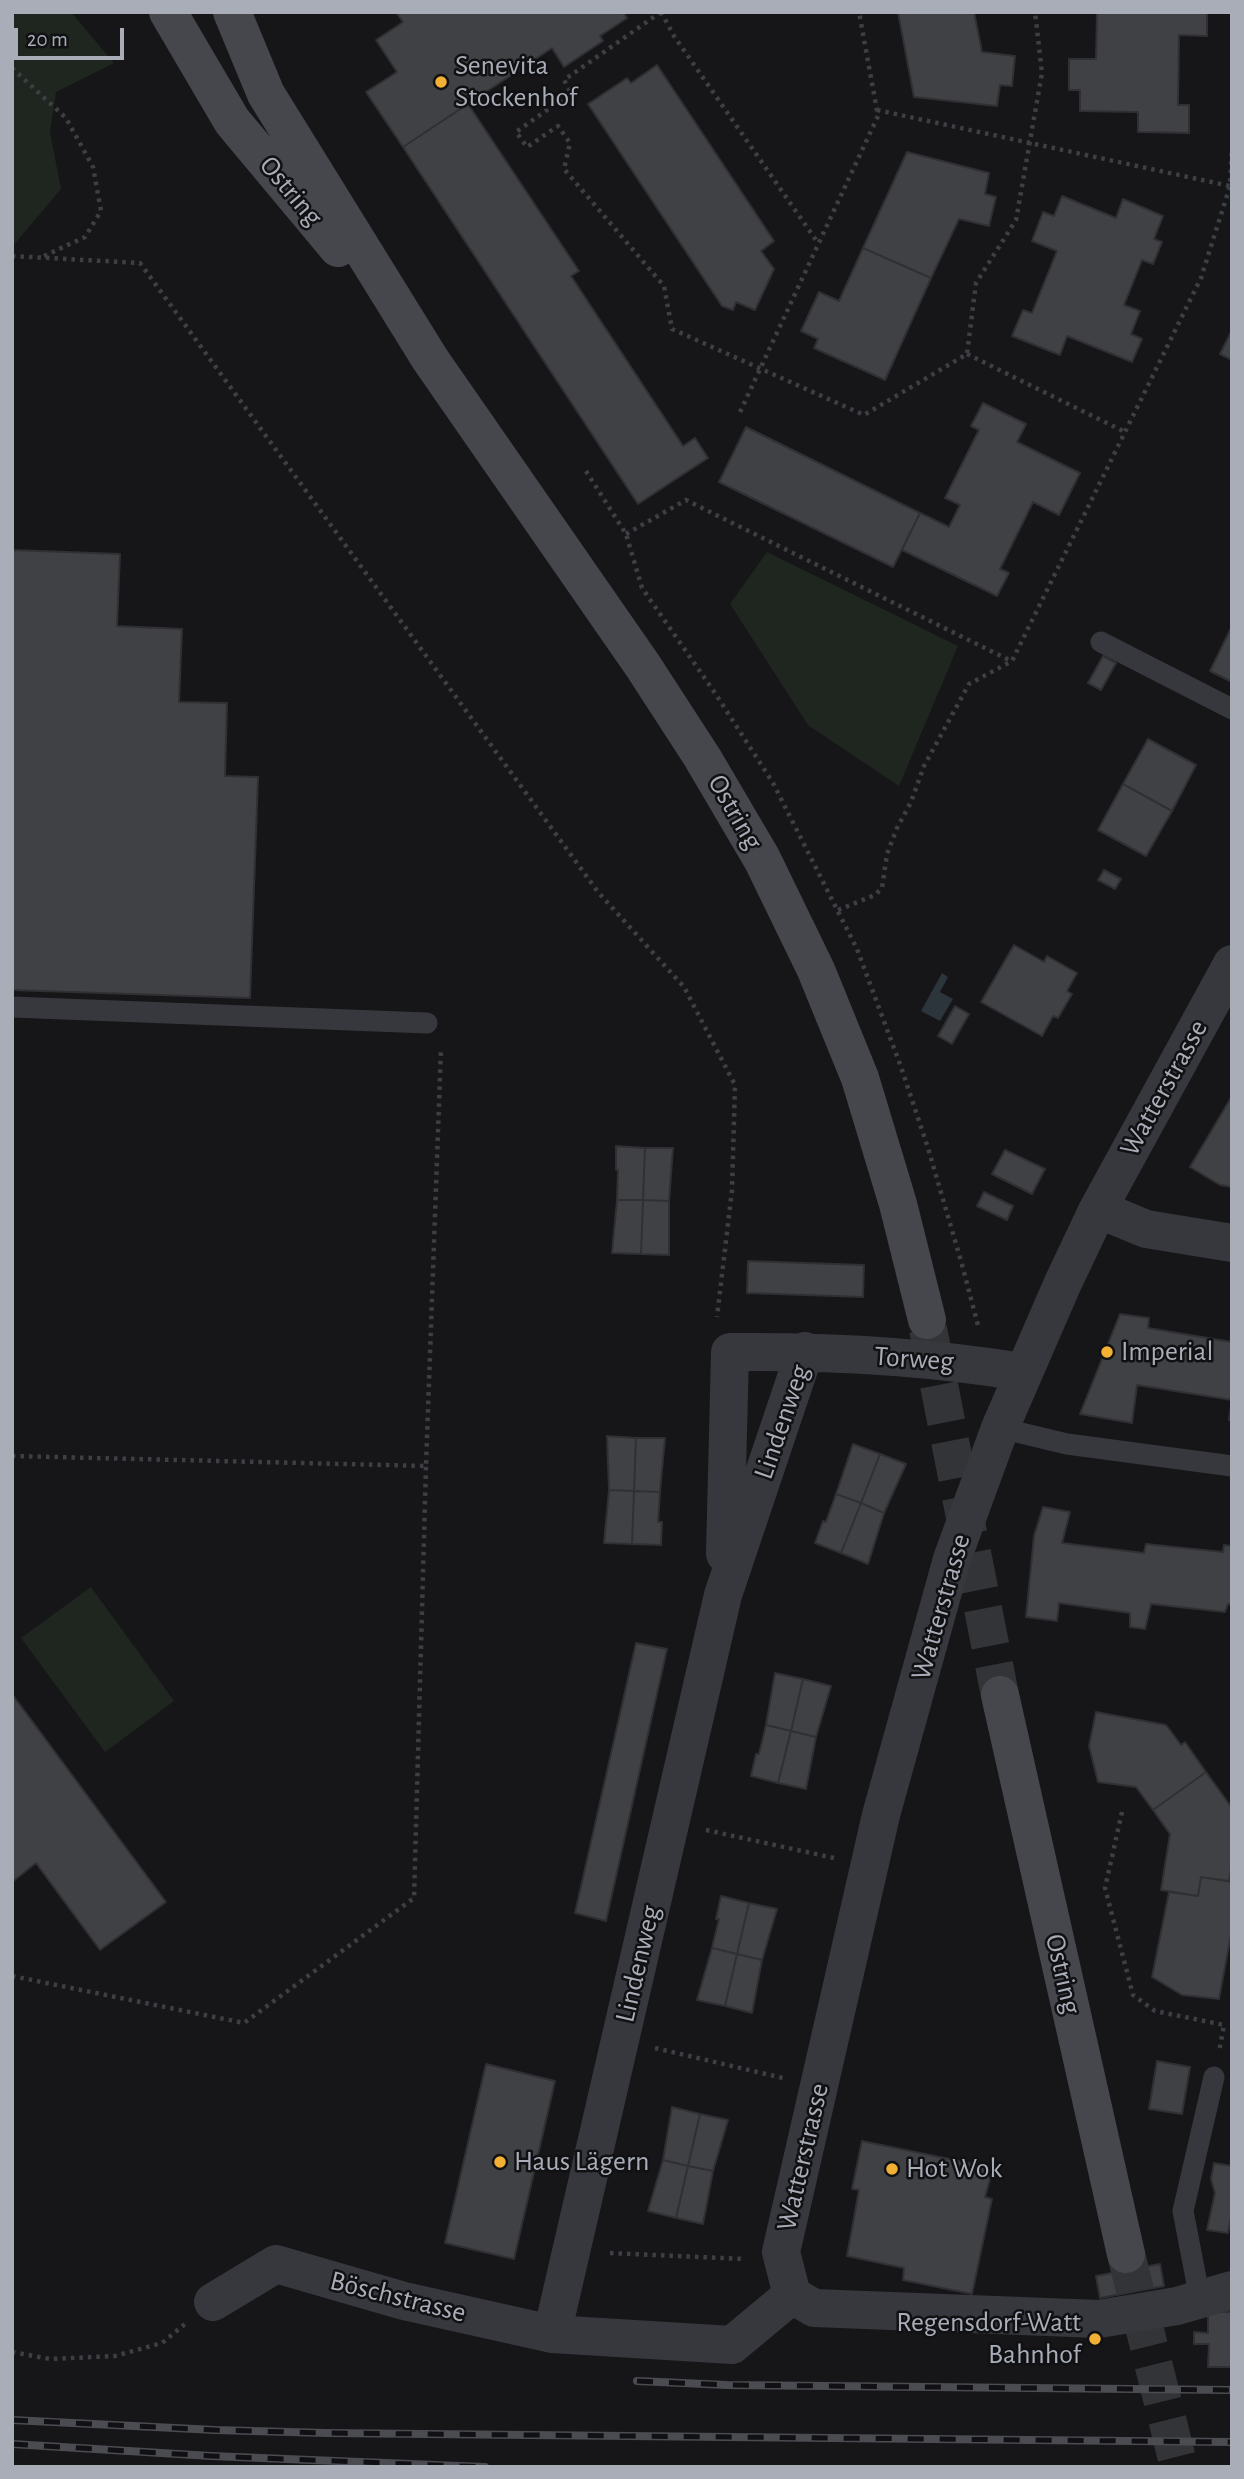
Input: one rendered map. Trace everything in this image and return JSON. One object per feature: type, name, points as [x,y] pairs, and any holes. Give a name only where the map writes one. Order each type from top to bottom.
[{"type":"main road","name":"Ostring","points":[[168,12],[232,121],[430,359]]},
{"type":"main road","name":"Ostring","points":[[232,12],[266,94],[430,359],[643,666],[702,757],[762,859],[816,970],[860,1078],[898,1204],[927,1320]]},
{"type":"main road","name":"Ostring","points":[[1000,1695],[1126,2254]]},
{"type":"street","name":"Watterstrasse","points":[[792,2295],[782,2252],[881,1815],[952,1559],[1022,1372],[1098,1209],[1232,964]]},
{"type":"street","points":[[1098,1209],[1146,1229],[1232,1243]]},
{"type":"street","name":"Lindenweg","points":[[552,2334],[723,1595],[805,1351],[730,1352],[723,1595]]},
{"type":"street","name":"Torweg","points":[[805,1351],[975,1364],[1022,1372]]},
{"type":"street","name":"Böschstrasse","points":[[213,2302],[276,2264],[404,2301],[552,2334],[732,2345],[792,2295]]},
{"type":"street","points":[[792,2295],[814,2308],[1099,2319],[1177,2306],[1216,2294]]},
{"type":"lane","points":[[1101,642],[1232,709]]},
{"type":"lane","points":[[12,1007],[426,1023]]},
{"type":"lane","points":[[1000,1428],[1067,1444],[1232,1466]]},
{"type":"lane","points":[[1213,2077],[1183,2211],[1216,2294]]},
{"type":"path","points":[[818,244],[674,36],[661,12],[564,80],[571,93],[516,132],[527,147],[558,126],[570,142],[564,169],[664,286],[672,329],[864,415],[967,354]]},
{"type":"path","points":[[740,412],[878,116],[859,12]]},
{"type":"path","points":[[967,354],[976,283],[1016,220],[1042,73],[1035,12]]},
{"type":"path","points":[[12,68],[66,118],[93,167],[100,211],[85,237],[43,257]]},
{"type":"path","points":[[877,110],[1230,186]]},
{"type":"path","points":[[838,910],[875,895],[882,888],[887,854],[897,828],[911,802],[924,766],[969,684],[1012,661],[1201,278],[1230,186],[1232,149]]},
{"type":"path","points":[[12,256],[140,263],[598,892],[684,987],[734,1085],[732,1190],[716,1315],[730,1352]]},
{"type":"path","points":[[967,354],[1125,432]]},
{"type":"path","points":[[626,534],[686,500],[1012,661]]},
{"type":"path","points":[[12,1976],[244,2023],[414,1898],[426,1466],[442,1044],[426,1023]]},
{"type":"path","points":[[12,1456],[426,1466]]},
{"type":"path","points":[[1122,1812],[1105,1888],[1133,1995],[1155,2011],[1224,2025],[1213,2077]]},
{"type":"path","points":[[671,1822],[869,1866]]},
{"type":"path","points":[[620,2039],[819,2087]]},
{"type":"path","points":[[610,2253],[750,2260],[782,2252]]},
{"type":"path","points":[[12,2352],[50,2359],[115,2356],[162,2343],[213,2302]]},
{"type":"shaded area","points":[[12,12],[71,12],[114,63],[56,92],[50,132],[61,189],[12,247]]},
{"type":"shaded area","points":[[767,552],[958,646],[899,786],[808,725],[730,604]]},
{"type":"shaded area","points":[[942,973],[948,977],[940,992],[953,999],[940,1021],[921,1011]]},
{"type":"shaded area","points":[[91,1587],[174,1701],[105,1752],[21,1638]]},
{"type":"building","name":"Senevita Stockenhof","points":[[396,12],[623,12],[627,18],[600,36],[603,41],[564,67],[552,48],[403,147],[366,92],[397,72],[376,40],[403,22]]},
{"type":"building","points":[[898,12],[974,12],[982,52],[1015,56],[1012,86],[1000,85],[997,106],[914,97]]},
{"type":"building","points":[[1097,12],[1207,12],[1207,36],[1179,35],[1178,105],[1189,105],[1189,133],[1138,132],[1138,112],[1080,111],[1080,90],[1069,90],[1069,59],[1096,59]]},
{"type":"building","points":[[657,65],[774,241],[761,251],[774,269],[755,310],[736,302],[733,310],[722,306],[588,104],[627,78],[631,83]]},
{"type":"building","points":[[468,104],[579,271],[571,276],[683,446],[695,438],[708,458],[638,504],[403,147]]},
{"type":"building","points":[[907,152],[989,173],[985,194],[996,197],[989,226],[959,219],[931,278],[863,248]]},
{"type":"building","points":[[1062,196],[1116,218],[1123,199],[1163,216],[1154,239],[1162,242],[1153,264],[1142,260],[1124,305],[1140,311],[1131,334],[1142,339],[1132,362],[1067,336],[1060,355],[1012,336],[1023,310],[1032,313],[1057,251],[1032,241],[1043,212],[1054,216]]},
{"type":"building","points":[[863,248],[931,278],[885,380],[814,348],[818,339],[801,331],[819,292],[839,301]]},
{"type":"building","points":[[1232,330],[1232,360],[1220,354]]},
{"type":"building","points":[[983,403],[1026,424],[1017,442],[1080,473],[1059,515],[1033,502],[1000,569],[1009,573],[997,596],[902,550],[920,513],[949,527],[960,505],[945,498],[979,430],[971,426]]},
{"type":"building","points":[[746,427],[920,513],[893,567],[719,482]]},
{"type":"building","points":[[12,550],[120,554],[117,626],[182,629],[179,702],[227,703],[225,776],[258,777],[250,998],[12,990]]},
{"type":"building","points":[[1232,626],[1232,682],[1210,671]]},
{"type":"building","points":[[1103,656],[1116,663],[1101,690],[1088,683]]},
{"type":"building","points":[[1148,739],[1196,765],[1172,811],[1123,784]]},
{"type":"building","points":[[1123,784],[1172,811],[1146,856],[1098,830]]},
{"type":"building","points":[[1104,870],[1121,879],[1115,889],[1098,880]]},
{"type":"building","points":[[1014,945],[1044,962],[1047,956],[1077,973],[1067,991],[1072,994],[1058,1018],[1053,1016],[1042,1036],[981,1002]]},
{"type":"building","points":[[955,1006],[969,1014],[952,1044],[938,1036]]},
{"type":"building","points":[[1232,1096],[1232,1187],[1220,1185],[1190,1167]]},
{"type":"building","points":[[616,1146],[645,1148],[643,1200],[617,1200]]},
{"type":"building","points":[[645,1148],[673,1148],[669,1201],[643,1200]]},
{"type":"building","points":[[1005,1150],[1045,1169],[1032,1194],[992,1174]]},
{"type":"building","points":[[984,1192],[1013,1206],[1007,1220],[977,1206]]},
{"type":"building","points":[[617,1200],[643,1200],[641,1254],[612,1253]]},
{"type":"building","points":[[643,1200],[669,1201],[669,1255],[641,1254]]},
{"type":"building","points":[[748,1261],[864,1265],[863,1297],[747,1293]]},
{"type":"building","points":[[1120,1314],[1149,1318],[1148,1328],[1232,1342],[1232,1400],[1137,1385],[1132,1423],[1080,1414]]},
{"type":"building","points":[[607,1436],[636,1438],[634,1491],[609,1490]]},
{"type":"building","points":[[636,1438],[665,1438],[660,1492],[634,1491]]},
{"type":"building","points":[[853,1444],[880,1454],[861,1503],[836,1494]]},
{"type":"building","points":[[880,1454],[906,1464],[884,1513],[861,1503]]},
{"type":"building","points":[[609,1490],[634,1491],[632,1544],[604,1543]]},
{"type":"building","points":[[634,1491],[660,1492],[658,1522],[662,1522],[661,1545],[632,1544]]},
{"type":"building","points":[[836,1494],[861,1503],[841,1553],[815,1543]]},
{"type":"building","points":[[861,1503],[884,1513],[868,1564],[841,1553]]},
{"type":"building","points":[[1043,1507],[1070,1512],[1062,1543],[1144,1553],[1146,1544],[1223,1552],[1224,1545],[1232,1546],[1232,1604],[1228,1604],[1225,1612],[1151,1604],[1145,1629],[1130,1627],[1130,1613],[1059,1603],[1057,1621],[1026,1617],[1034,1536]]},
{"type":"building","points":[[636,1643],[667,1649],[606,1921],[575,1913]]},
{"type":"building","points":[[775,1673],[803,1679],[791,1731],[766,1725]]},
{"type":"building","points":[[803,1679],[831,1686],[816,1737],[791,1731]]},
{"type":"building","points":[[12,1694],[166,1902],[100,1950],[36,1863],[12,1882]]},
{"type":"building","points":[[1096,1712],[1166,1725],[1181,1745],[1185,1742],[1206,1772],[1153,1810],[1136,1787],[1098,1782],[1089,1746]]},
{"type":"building","points":[[766,1725],[791,1731],[778,1783],[751,1776]]},
{"type":"building","points":[[791,1731],[816,1737],[806,1789],[778,1783]]},
{"type":"building","points":[[1206,1772],[1232,1808],[1232,1863],[1229,1881],[1201,1877],[1198,1896],[1161,1890],[1170,1834],[1153,1810]]},
{"type":"building","points":[[1201,1877],[1232,1882],[1232,1929],[1219,1999],[1182,1995],[1152,1977],[1169,1892],[1198,1896]]},
{"type":"building","points":[[721,1896],[749,1903],[737,1954],[712,1948]]},
{"type":"building","points":[[749,1903],[777,1909],[762,1960],[737,1954]]},
{"type":"building","points":[[712,1948],[737,1954],[725,2006],[697,2000]]},
{"type":"building","points":[[737,1954],[762,1960],[752,2013],[725,2006]]},
{"type":"building","points":[[1157,2061],[1190,2067],[1182,2114],[1149,2109]]},
{"type":"building","name":"Haus Lägern","points":[[486,2064],[555,2081],[514,2259],[445,2243]]},
{"type":"building","points":[[672,2107],[700,2114],[688,2166],[663,2160]]},
{"type":"building","points":[[700,2114],[728,2120],[713,2171],[688,2166]]},
{"type":"building","points":[[862,2141],[993,2168],[985,2197],[992,2199],[972,2294],[903,2280],[904,2268],[847,2256],[859,2190],[852,2189]]},
{"type":"building","points":[[663,2160],[688,2166],[676,2218],[648,2211]]},
{"type":"building","points":[[1214,2163],[1232,2166],[1232,2212],[1228,2233],[1207,2230],[1215,2193],[1211,2179]]},
{"type":"building","points":[[688,2166],[713,2171],[703,2224],[676,2218]]},
{"type":"building","points":[[1160,2264],[1164,2286],[1100,2298],[1096,2276]]},
{"type":"building","points":[[1208,2312],[1232,2312],[1232,2367],[1208,2367],[1209,2344],[1194,2344],[1194,2332],[1208,2333]]},
{"type":"tunnel","points":[[928,1329],[1000,1695]]},
{"type":"tunnel","points":[[1126,2254],[1179,2467]]},
{"type":"railway","points":[[637,2381],[727,2385],[1232,2390]]},
{"type":"railway","points":[[12,2420],[326,2433],[1232,2442]]},
{"type":"railway","points":[[12,2444],[211,2456],[485,2467]]},
{"type":"place","name":"Senevita Stockenhof","points":[[441,82]]},
{"type":"place","name":"Imperial","points":[[1107,1352]]},
{"type":"place","name":"Haus Lägern","points":[[500,2162]]},
{"type":"place","name":"Hot Wok","points":[[892,2169]]},
{"type":"place","name":"Regensdorf-Watt Bahnhof","points":[[1095,2339]]}]
